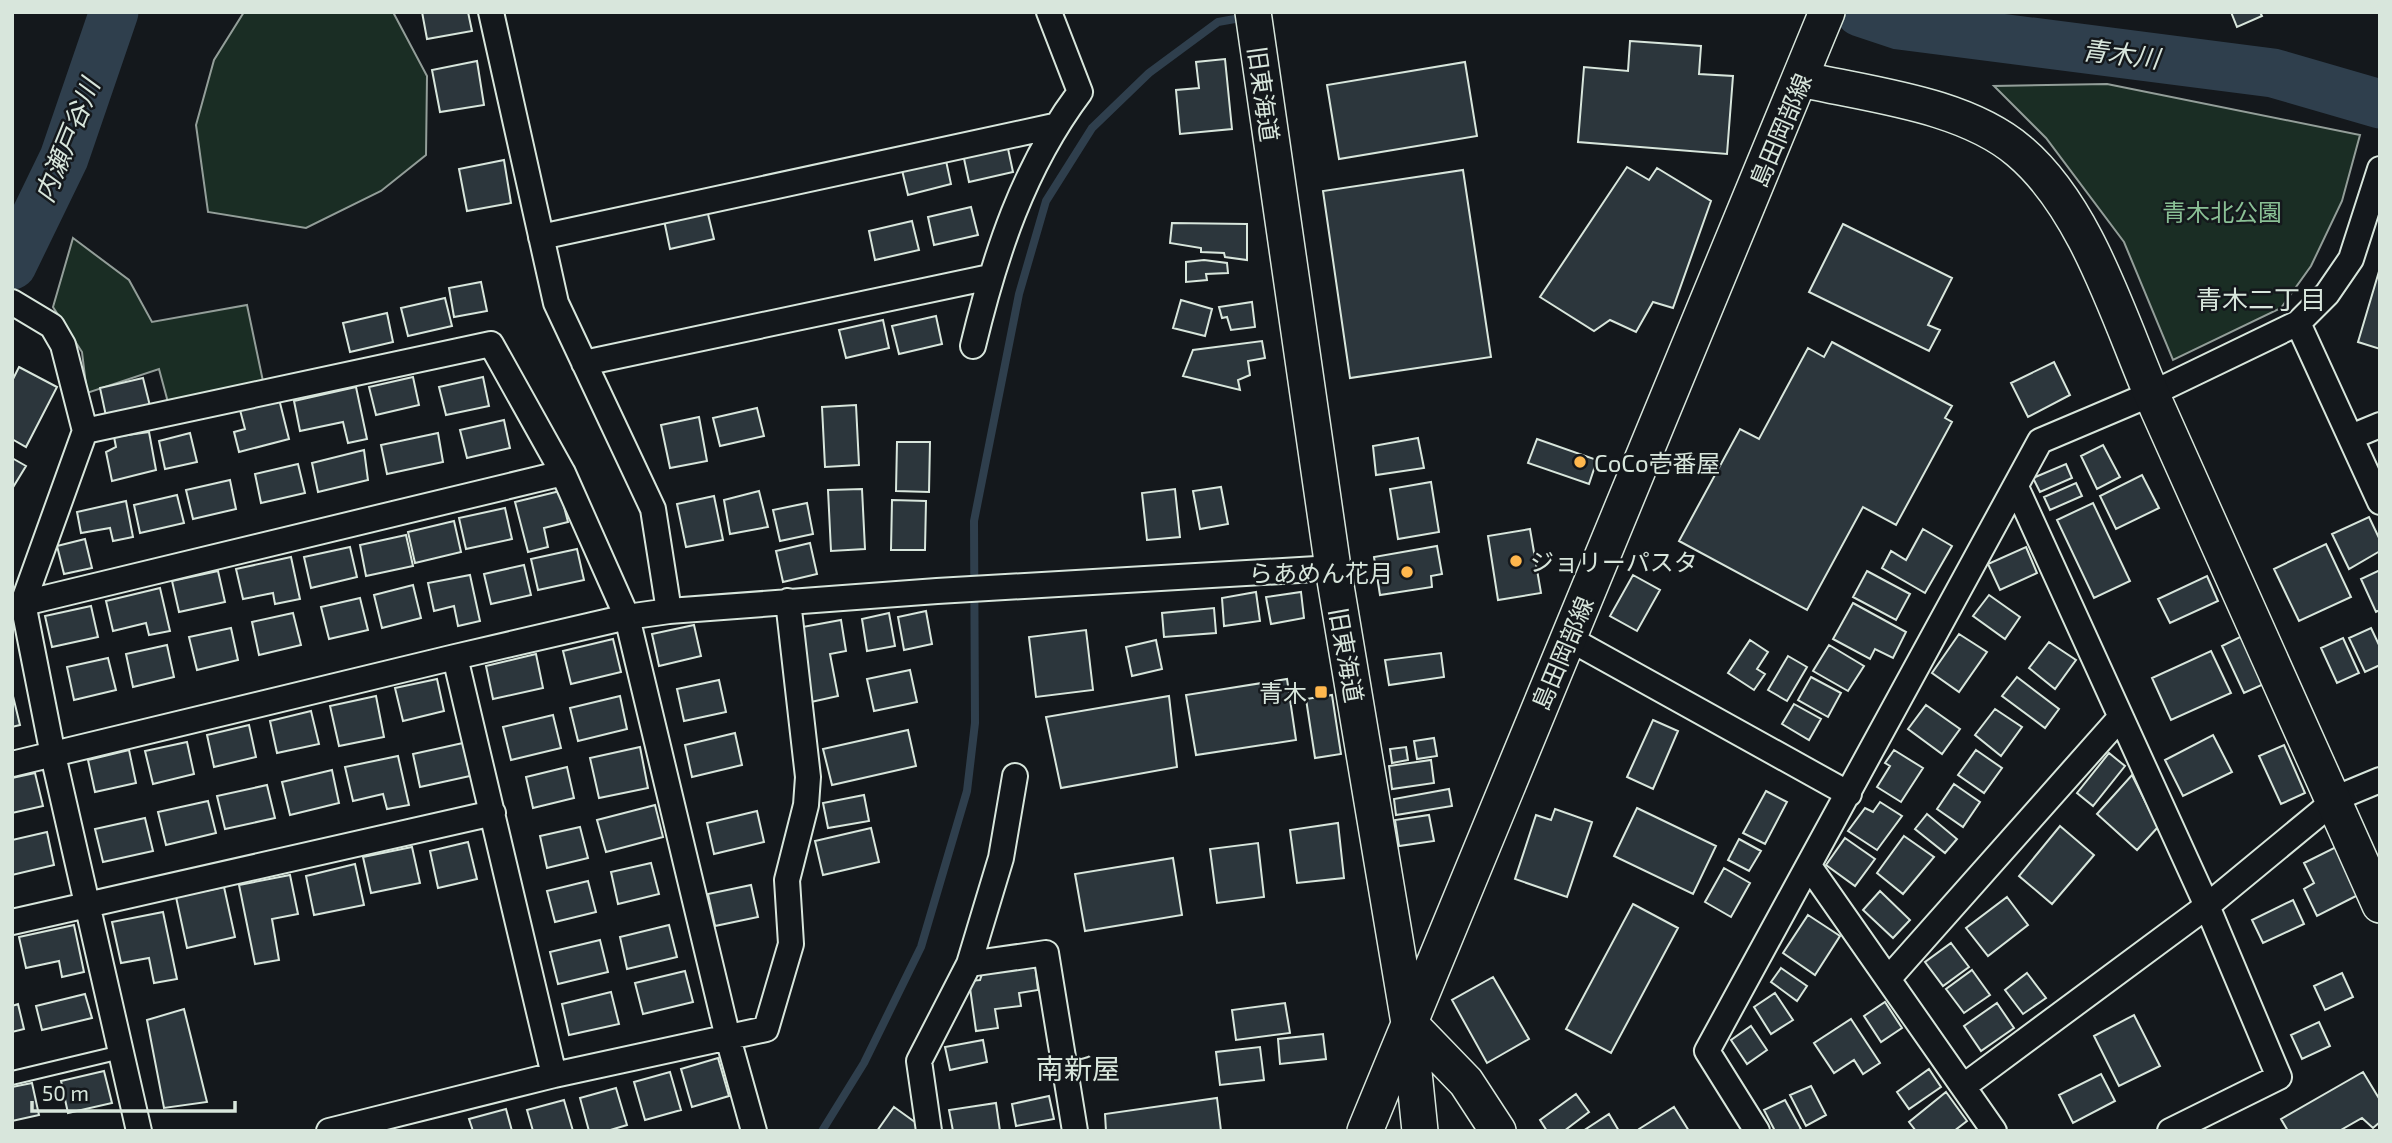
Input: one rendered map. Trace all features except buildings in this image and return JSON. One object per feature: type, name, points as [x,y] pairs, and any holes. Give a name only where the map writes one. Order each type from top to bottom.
[{"type":"street","points":[[491,12],[556,303],[653,509],[669,611]]},
{"type":"street","points":[[973,346],[990,277],[1016,201],[1054,127],[1080,92],[1049,12]]},
{"type":"street","name":"旧東海道","points":[[1253,12],[1332,568],[1409,1023],[1420,1131]]},
{"type":"street","name":"島田岡部線","points":[[1365,1131],[1824,21]]},
{"type":"street","points":[[1801,79],[1949,113],[1988,130],[2019,150],[2053,186],[2077,221],[2151,394],[2380,905]]},
{"type":"street","points":[[541,237],[1054,127]]},
{"type":"street","points":[[1757,1131],[1707,1051],[2040,441],[2151,394],[2298,323],[2327,294],[2351,259],[2380,169]]},
{"type":"street","points":[[584,363],[990,277]]},
{"type":"street","points":[[20,306],[52,326],[63,345],[85,431],[18,605],[139,1131]]},
{"type":"street","points":[[2298,323],[2380,502]]},
{"type":"street","points":[[85,431],[491,344],[563,474],[627,617],[727,1038],[753,1131]]},
{"type":"street","points":[[2351,437],[2380,425]]},
{"type":"street","points":[[18,605],[563,474]]},
{"type":"street","points":[[2016,487],[2119,719],[2207,906],[2279,1077],[2176,1130]]},
{"type":"street","points":[[12,764],[627,617],[788,601],[1332,568]]},
{"type":"street","points":[[329,1131],[554,1075],[766,1029],[791,944],[787,880],[806,805],[808,777],[788,601]]},
{"type":"street","points":[[1568,638],[1849,794]]},
{"type":"street","points":[[455,657],[554,1075]]},
{"type":"street","points":[[1889,978],[2119,719]]},
{"type":"street","points":[[929,1131],[919,1061],[969,964],[1002,858],[1015,776]]},
{"type":"street","points":[[1964,1086],[2207,906],[2333,801],[2380,780]]},
{"type":"street","points":[[12,922],[493,813]]},
{"type":"street","points":[[1809,866],[1994,1131]]},
{"type":"street","points":[[969,964],[1046,953],[1075,1131]]},
{"type":"street","points":[[1409,1023],[1466,1082],[1498,1131]]},
{"type":"lane","points":[[12,1078],[121,1052]]},
{"type":"green space","points":[[244,12],[393,12],[427,76],[426,155],[381,191],[306,228],[208,212],[196,125],[214,60]]},
{"type":"green space","name":"青木北公園","points":[[2107,84],[2360,135],[2342,201],[2311,266],[2281,308],[2173,360],[2124,242],[2046,138],[1994,86]]},
{"type":"green space","points":[[73,238],[129,280],[152,322],[247,305],[264,386],[169,406],[159,369],[87,393],[82,352],[53,307]]},
{"type":"waterway","name":"内瀬戸谷川","points":[[12,265],[64,158],[114,12]]},
{"type":"waterway","name":"青木川","points":[[1860,12],[1899,25],[2273,73],[2380,104]]},
{"type":"waterway","points":[[822,1131],[864,1063],[921,947],[967,791],[975,723],[974,521],[1019,294],[1046,201],[1092,128],[1149,73],[1218,22],[1246,17]]},
{"type":"place","name":"CoCo壱番屋","points":[[1580,462]]},
{"type":"place","name":"ジョリーパスタ","points":[[1516,561]]},
{"type":"place","name":"らあめん花月","points":[[1407,572]]},
{"type":"place","name":"青木","points":[[1321,692]]},
{"type":"district","name":"青木二丁目","points":[[2261,298]]},
{"type":"district","name":"南新屋","points":[[1078,1068]]}]
